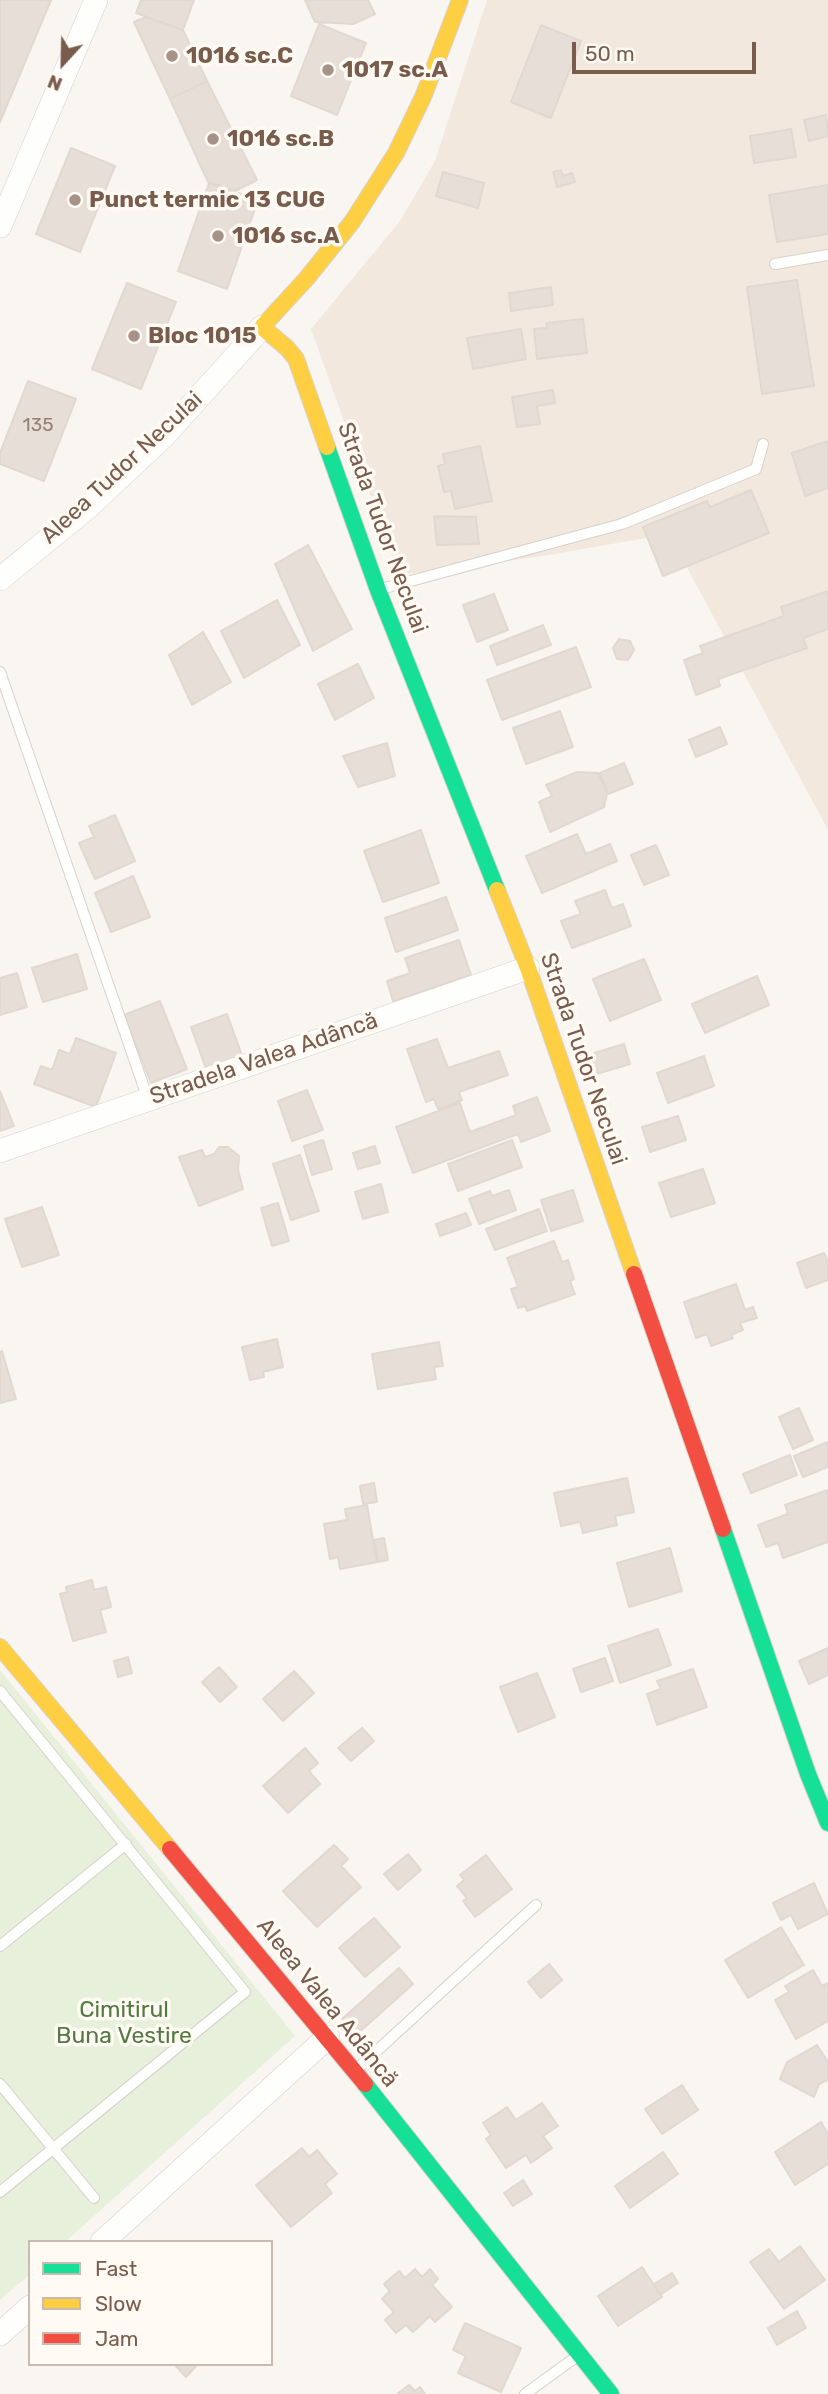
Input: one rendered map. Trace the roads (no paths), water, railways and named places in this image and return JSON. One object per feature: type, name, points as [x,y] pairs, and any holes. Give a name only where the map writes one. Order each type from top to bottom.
[{"type":"street","points":[[0,226],[96,0]]},
{"type":"street","name":"Aleea Tudor Neculai","points":[[0,579],[87,508],[164,436],[307,278],[352,222],[396,153],[423,97],[460,0]]},
{"type":"street","name":"Strada Tudor Neculai","points":[[262,327],[296,359],[378,590],[528,968],[808,1774],[828,1823]]},
{"type":"street","name":"Stradela Valea Adâncă","points":[[0,1151],[528,968]]},
{"type":"street","name":"Aleea Valea Adâncă","points":[[0,1647],[328,2037],[611,2394]]},
{"type":"street","points":[[104,2240],[328,2037]]},
{"type":"street","points":[[0,2334],[28,2309]]},
{"type":"lane","points":[[775,264],[828,255]]},
{"type":"lane","points":[[378,590],[622,524],[756,470],[763,444]]},
{"type":"lane","points":[[0,672],[148,1099]]},
{"type":"lane","points":[[0,2192],[245,1993],[126,1844],[2,1698]]},
{"type":"lane","points":[[0,1946],[126,1844]]},
{"type":"lane","points":[[355,2071],[536,1905]]},
{"type":"lane","points":[[0,2084],[94,2198]]},
{"type":"lane","points":[[525,2394],[579,2354]]},
{"type":"place","name":"1016 sc.C","points":[[172,56]]},
{"type":"place","name":"1017 sc.A","points":[[328,70]]},
{"type":"place","name":"1016 sc.B","points":[[213,139]]},
{"type":"place","name":"Punct termic 13 CUG","points":[[75,200]]},
{"type":"place","name":"1016 sc.A","points":[[218,236]]},
{"type":"place","name":"Bloc 1015","points":[[134,336]]},
{"type":"park label","name":"Cimitirul Buna Vestire","points":[[124,2023]]}]
